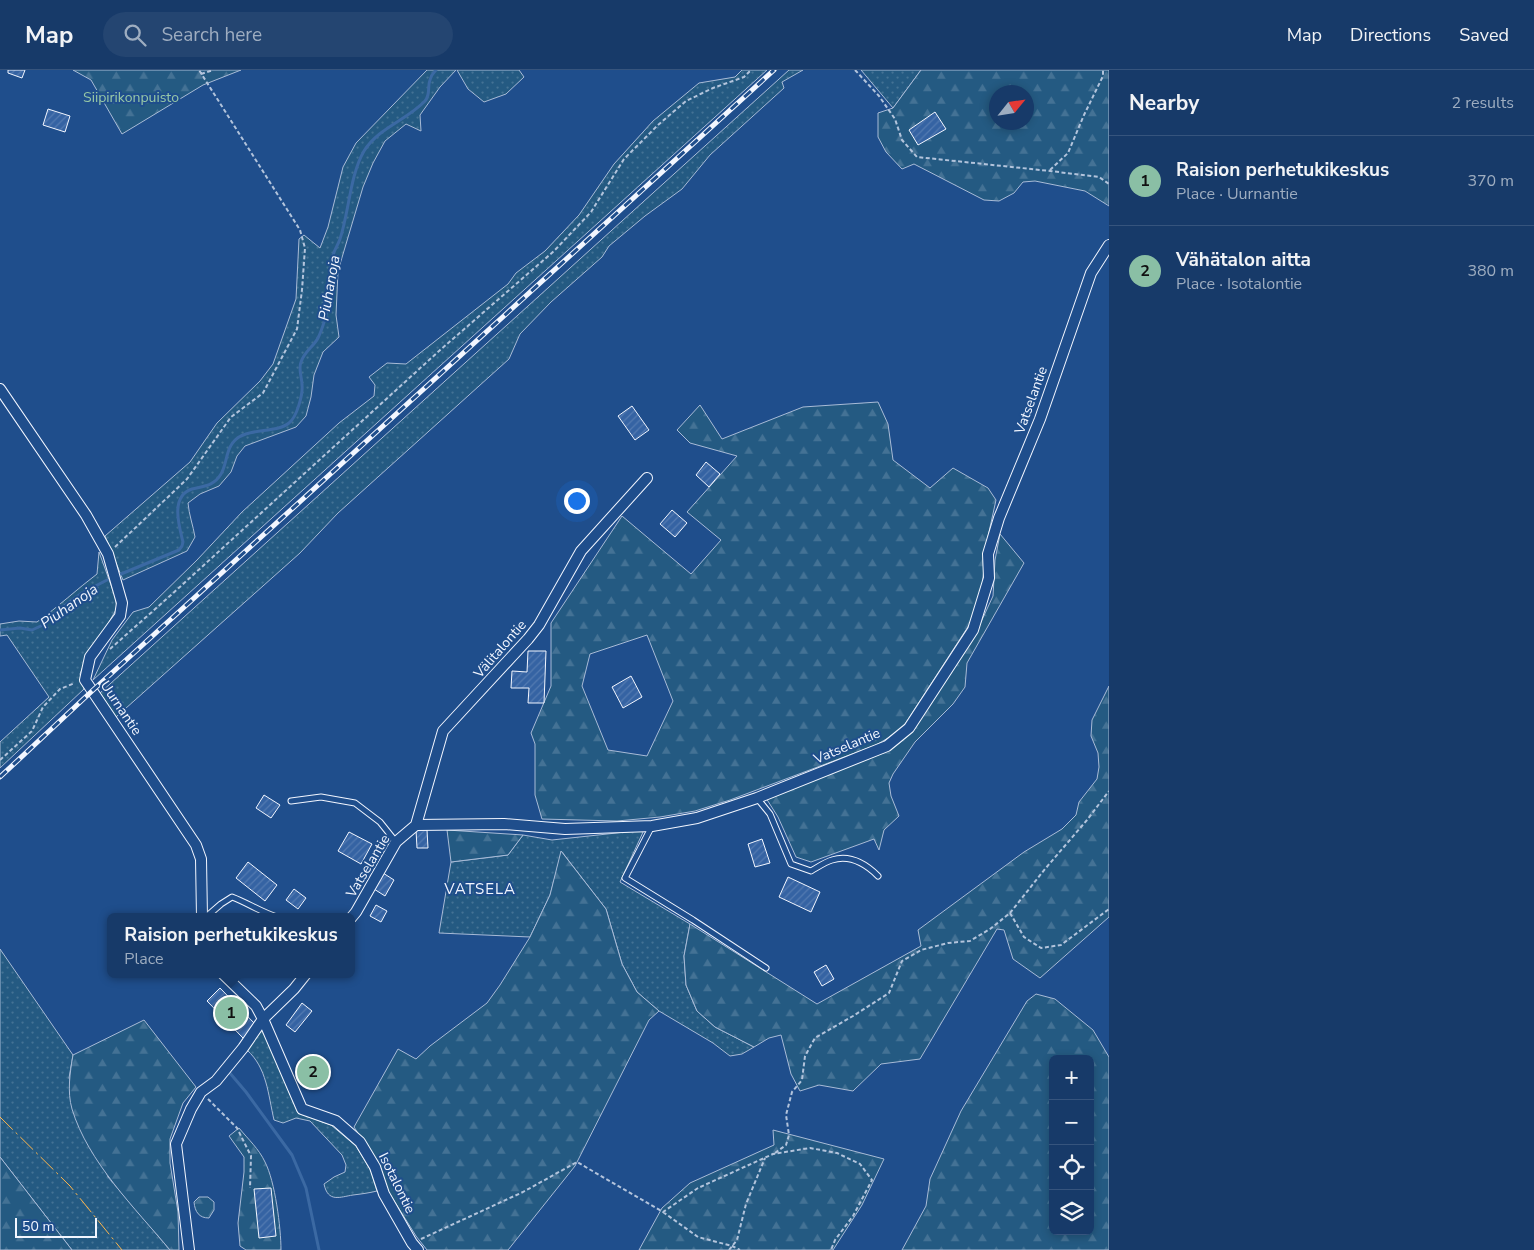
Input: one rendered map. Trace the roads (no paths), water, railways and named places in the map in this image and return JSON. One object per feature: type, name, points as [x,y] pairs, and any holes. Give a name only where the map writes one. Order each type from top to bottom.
[{"type":"street","name":"Vatselantie","points":[[355,913],[396,842],[416,825],[504,824],[565,829],[652,826],[697,818],[757,798],[887,746],[908,728],[973,630],[989,578],[988,554],[999,518],[1040,419],[1091,273],[1109,245]]},
{"type":"street","name":"Uurnantie","points":[[0,389],[86,515],[108,554],[122,602],[120,616],[90,657],[85,680],[196,845],[202,859],[204,913]]},
{"type":"street","name":"Välitalontie","points":[[416,825],[443,731],[528,639],[539,625],[581,551],[647,478]]},
{"type":"street","points":[[227,978],[256,1006],[263,1019]]},
{"type":"street","points":[[189,1250],[176,1144],[191,1109],[201,1092],[216,1081],[243,1048],[263,1019],[303,978]]},
{"type":"street","name":"Isotalontie","points":[[263,1019],[302,1109],[336,1121],[360,1142],[375,1167],[384,1194],[415,1246]]},
{"type":"lane","points":[[291,801],[321,797],[355,803],[380,822],[396,842]]},
{"type":"lane","points":[[757,798],[770,814],[791,864],[811,871],[833,859],[850,858],[865,864],[878,876]]},
{"type":"lane","points":[[652,826],[624,878],[766,968]]},
{"type":"lane","points":[[209,913],[232,897],[248,903],[265,913]]},
{"type":"waterway","name":"Piuhanoja","points":[[121,574],[179,550],[183,542],[178,520],[178,505],[181,498],[192,489],[208,485],[218,478],[234,441],[251,432],[284,426],[295,416],[302,394],[300,365],[302,358],[318,338],[324,322],[329,299],[331,262],[343,228],[359,161],[364,151],[377,136],[410,114],[425,101],[428,96],[430,79],[436,70]]},
{"type":"waterway","name":"Piuhanoja","points":[[0,630],[20,628],[32,630],[43,625],[57,611],[82,593],[107,580]]},
{"type":"waterway","points":[[229,1072],[292,1155],[306,1188],[319,1250]]},
{"type":"railway","points":[[0,777],[774,70]]},
{"type":"place","name":"Raision perhetukikeskus","points":[[231,1013]]},
{"type":"place","name":"Vähätalon aitta","points":[[313,1072]]},
{"type":"district","name":"VATSELA","points":[[480,889]]},
{"type":"park label","name":"Siipirikonpuisto","points":[[131,97]]}]
